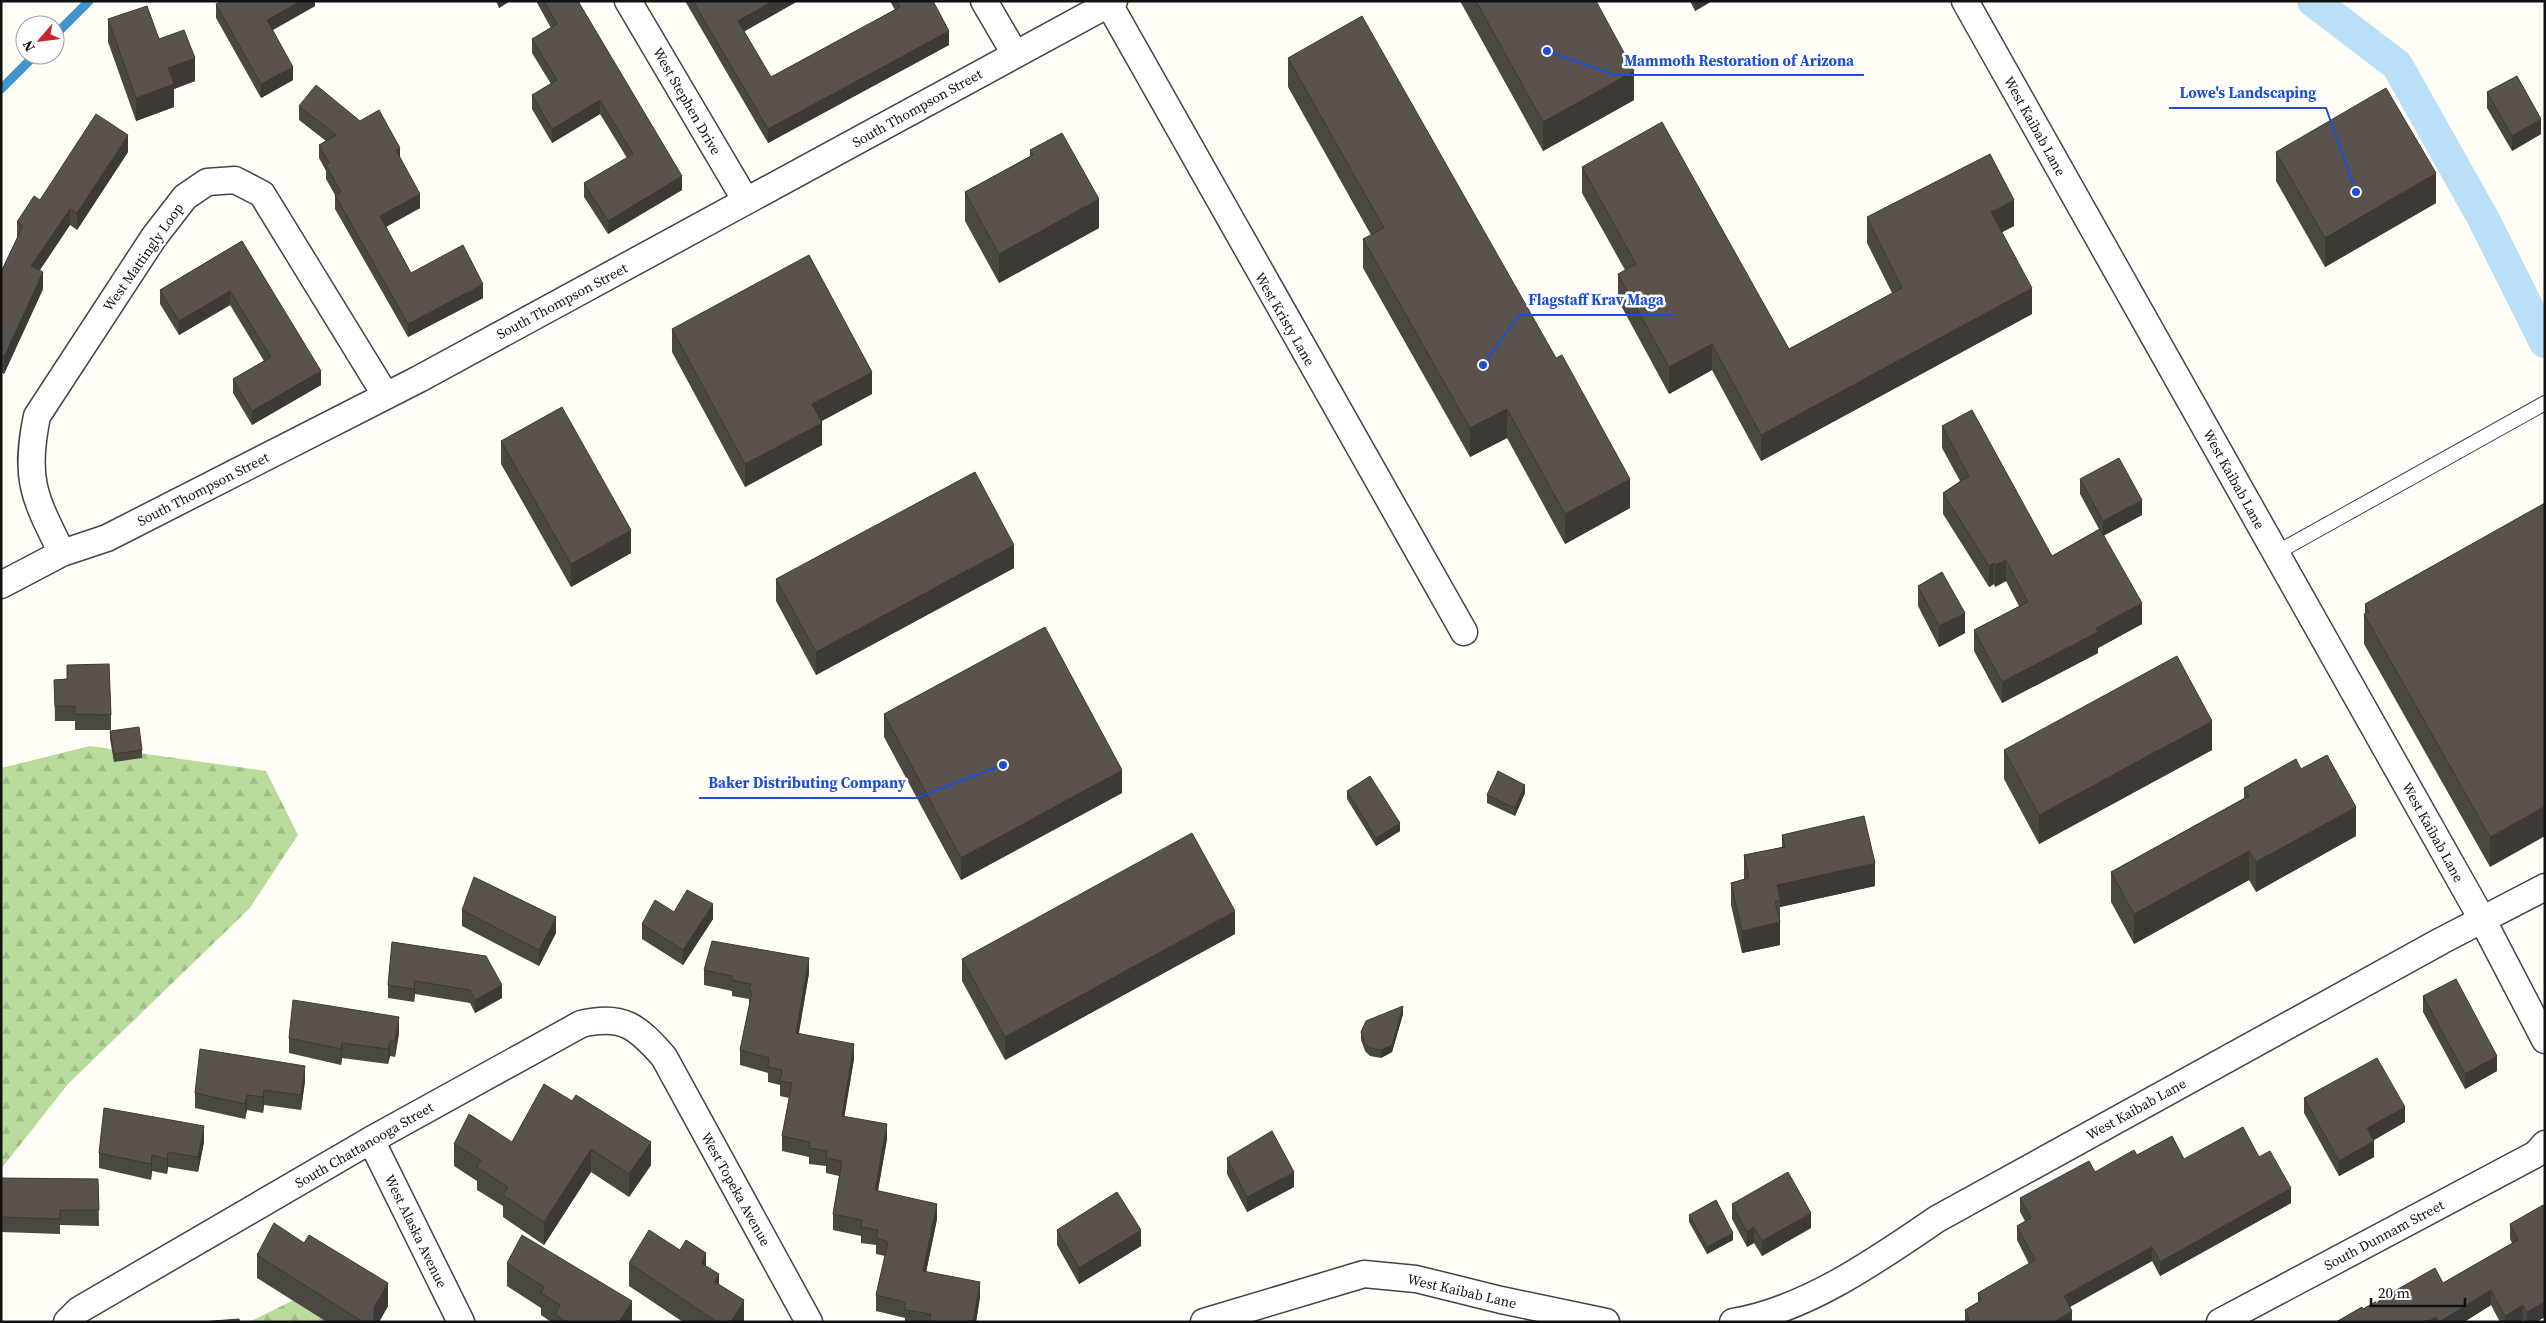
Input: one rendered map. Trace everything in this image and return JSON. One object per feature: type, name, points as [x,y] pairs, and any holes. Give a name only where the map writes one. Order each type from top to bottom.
[{"type":"street","name":"West Stephen Drive","points":[[628,1],[746,202]]},
{"type":"street","points":[[984,1],[1015,54]]},
{"type":"street","name":"West Kaibab Lane","points":[[1732,1322],[1749,1319],[1813,1295],[1873,1264],[1937,1219],[2482,919],[1965,1]]},
{"type":"street","name":"South Thompson Street","points":[[1,585],[62,553],[107,538],[386,396],[1111,3]]},
{"type":"street","name":"West Kristy Lane","points":[[1111,3],[1464,632]]},
{"type":"street","name":"West Mattingly Loop","points":[[62,553],[43,516],[31,482],[30,449],[37,416],[154,238],[185,197],[206,182],[235,180],[262,194],[386,396]]},
{"type":"street","points":[[2545,887],[2482,919],[2545,1040]]},
{"type":"street","name":"South Chattanooga Street","points":[[67,1322],[79,1310],[371,1140],[581,1024],[603,1018],[626,1023],[648,1038],[664,1057]]},
{"type":"street","name":"West Topeka Avenue","points":[[664,1057],[809,1322]]},
{"type":"street","name":"West Alaska Avenue","points":[[371,1140],[462,1322]]},
{"type":"street","name":"South Dunnam Street","points":[[2220,1322],[2536,1154],[2545,1144]]},
{"type":"street","name":"West Kaibab Lane","points":[[1204,1322],[1364,1274],[1416,1279],[1501,1300],[1606,1322]]},
{"type":"lane","points":[[2276,553],[2545,403]]},
{"type":"green space","points":[[90,746],[266,771],[298,835],[249,909],[68,1084],[1,1169],[1,768]]},
{"type":"green space","points":[[300,1297],[328,1322],[249,1322]]},
{"type":"building","points":[[222,1],[301,1],[267,20],[293,67],[261,84],[216,4]]},
{"type":"building","points":[[544,1],[578,1],[682,176],[608,221],[584,183],[633,154],[600,100],[552,129],[532,95],[557,80],[532,39],[557,24]]},
{"type":"building","points":[[693,1],[773,1],[738,21],[771,77],[900,7],[897,1],[933,1],[949,31],[768,129]]},
{"type":"building","points":[[1476,1],[1596,1],[1634,71],[1543,122]]},
{"type":"building","points":[[147,6],[159,39],[184,30],[195,58],[168,68],[174,84],[136,98],[108,19]]},
{"type":"building","points":[[1362,16],[1556,358],[1562,355],[1630,479],[1565,514],[1507,409],[1470,428],[1363,239],[1384,228],[1288,58]]},
{"type":"building","points":[[2517,76],[2541,119],[2512,136],[2487,92]]},
{"type":"building","points":[[316,85],[360,121],[379,110],[400,148],[396,150],[420,194],[380,216],[411,273],[463,245],[483,284],[408,324],[335,195],[341,192],[326,165],[329,163],[319,145],[336,135],[299,106]]},
{"type":"building","points":[[2386,88],[2436,173],[2325,238],[2276,152]]},
{"type":"building","points":[[96,114],[128,135],[77,213],[70,209],[31,266],[43,272],[4,357],[1,356],[1,272],[23,226],[17,222],[34,196],[40,200]]},
{"type":"building","points":[[1662,122],[1789,349],[1902,288],[1867,217],[1990,154],[2014,200],[1991,212],[2032,288],[1761,435],[1712,344],[1669,367],[1618,274],[1636,264],[1582,167]]},
{"type":"building","points":[[1062,133],[1099,199],[999,254],[965,192],[1033,155],[1030,150]]},
{"type":"building","points":[[242,241],[321,371],[252,411],[233,379],[271,357],[230,291],[179,321],[160,290]]},
{"type":"building","points":[[809,255],[872,372],[812,404],[822,423],[745,464],[672,329]]},
{"type":"building","points":[[562,407],[631,530],[571,564],[501,441]]},
{"type":"building","points":[[1972,410],[2052,556],[2100,529],[2142,603],[2096,628],[2098,632],[2002,682],[1974,630],[2028,602],[2006,560],[1989,566],[1943,493],[1969,476],[1942,426]]},
{"type":"building","points":[[2119,458],[2142,500],[2103,521],[2080,479]]},
{"type":"building","points":[[975,472],[1014,545],[816,652],[776,579]]},
{"type":"building","points":[[2545,503],[2545,806],[2490,837],[2364,614],[2369,612],[2365,604]]},
{"type":"building","points":[[1942,572],[1965,613],[1939,626],[1918,586]]},
{"type":"building","points":[[1045,627],[1122,770],[961,858],[884,714]]},
{"type":"building","points":[[2177,656],[2212,721],[2039,815],[2004,750]]},
{"type":"building","points":[[109,664],[111,715],[75,714],[75,706],[55,706],[54,680],[67,679],[67,665]]},
{"type":"building","points":[[139,727],[142,750],[114,754],[110,731]]},
{"type":"building","points":[[2327,755],[2356,807],[2256,862],[2249,851],[2134,914],[2111,872],[2249,796],[2244,788],[2296,759],[2301,769]]},
{"type":"building","points":[[1498,771],[1525,785],[1515,808],[1487,795]]},
{"type":"building","points":[[1370,776],[1400,823],[1376,838],[1347,791]]},
{"type":"building","points":[[1864,816],[1875,863],[1777,885],[1780,900],[1775,901],[1780,922],[1742,931],[1731,883],[1749,878],[1744,855],[1785,847],[1782,835]]},
{"type":"building","points":[[1192,833],[1235,911],[1005,1037],[962,959]]},
{"type":"building","points":[[474,877],[556,917],[539,950],[462,910]]},
{"type":"building","points":[[687,890],[713,904],[683,950],[642,924],[655,900],[674,912]]},
{"type":"building","points":[[712,941],[809,958],[796,1033],[854,1044],[842,1116],[887,1124],[875,1190],[937,1204],[923,1271],[980,1282],[973,1322],[929,1322],[931,1314],[905,1310],[905,1302],[876,1295],[888,1242],[876,1238],[878,1230],[861,1227],[862,1220],[833,1214],[842,1161],[826,1158],[827,1151],[809,1148],[810,1142],[782,1136],[792,1083],[780,1081],[782,1070],[768,1067],[769,1058],[740,1050],[752,992],[749,991],[751,984],[732,980],[732,976],[704,970]]},
{"type":"building","points":[[392,942],[486,956],[502,985],[475,1000],[470,990],[415,981],[414,989],[388,985]]},
{"type":"building","points":[[2456,979],[2497,1056],[2465,1074],[2423,996]]},
{"type":"building","points":[[293,1000],[399,1017],[395,1041],[390,1041],[388,1049],[342,1043],[341,1049],[289,1038]]},
{"type":"building","points":[[1403,1006],[1392,1045],[1381,1050],[1370,1048],[1365,1044],[1361,1032],[1366,1021]]},
{"type":"building","points":[[200,1049],[305,1066],[301,1095],[264,1090],[263,1097],[247,1095],[245,1104],[195,1093]]},
{"type":"building","points":[[2377,1058],[2405,1107],[2367,1128],[2374,1141],[2339,1161],[2304,1098]]},
{"type":"building","points":[[544,1084],[572,1101],[576,1095],[651,1142],[629,1174],[591,1149],[544,1222],[503,1195],[508,1187],[477,1167],[481,1160],[454,1144],[469,1114],[512,1142]]},
{"type":"building","points":[[104,1108],[204,1126],[198,1157],[168,1152],[167,1159],[152,1155],[151,1164],[99,1153]]},
{"type":"building","points":[[2243,1127],[2259,1157],[2270,1151],[2291,1188],[2160,1262],[2152,1247],[2064,1296],[2072,1311],[2054,1322],[1964,1322],[1969,1319],[1965,1310],[1982,1300],[1978,1293],[2035,1260],[2017,1226],[2031,1218],[2020,1198],[2089,1161],[2095,1172],[2134,1150],[2137,1155],[2172,1136],[2184,1159]]},
{"type":"building","points":[[1272,1131],[1294,1172],[1247,1197],[1227,1158]]},
{"type":"building","points":[[1788,1172],[1811,1213],[1762,1241],[1754,1227],[1747,1232],[1732,1204]]},
{"type":"building","points":[[1,1178],[98,1179],[99,1210],[60,1210],[60,1219],[1,1217]]},
{"type":"building","points":[[1117,1192],[1141,1230],[1079,1268],[1057,1230]]},
{"type":"building","points":[[1716,1200],[1733,1233],[1707,1247],[1689,1215]]},
{"type":"building","points":[[2543,1205],[2545,1207],[2545,1302],[2527,1312],[2523,1305],[2505,1316],[2491,1290],[2439,1322],[2436,1317],[2427,1322],[2336,1322],[2362,1307],[2363,1309],[2435,1268],[2443,1283],[2518,1240],[2510,1224]]},
{"type":"building","points":[[274,1223],[304,1243],[309,1235],[388,1283],[374,1307],[374,1322],[363,1322],[257,1255]]},
{"type":"building","points":[[649,1230],[680,1250],[686,1240],[706,1253],[701,1263],[719,1274],[715,1282],[744,1300],[731,1322],[717,1322],[629,1263]]},
{"type":"building","points":[[522,1235],[632,1301],[619,1322],[566,1322],[555,1314],[560,1305],[541,1293],[544,1287],[507,1263]]},
{"type":"building","points":[[239,1319],[240,1322],[200,1322]]},
{"type":"waterway","points":[[65,25],[89,1]]},
{"type":"waterway","points":[[2313,1],[2397,65],[2483,218],[2545,342]]},
{"type":"waterway","points":[[1,89],[25,65]]},
{"type":"place","name":"Mammoth Restoration of Arizona","points":[[1547,51]]},
{"type":"place","name":"Lowe's Landscaping","points":[[2356,192]]},
{"type":"place","name":"Flagstaff Krav Maga","points":[[1483,365]]},
{"type":"place","name":"Baker Distributing Company","points":[[1003,765]]}]
